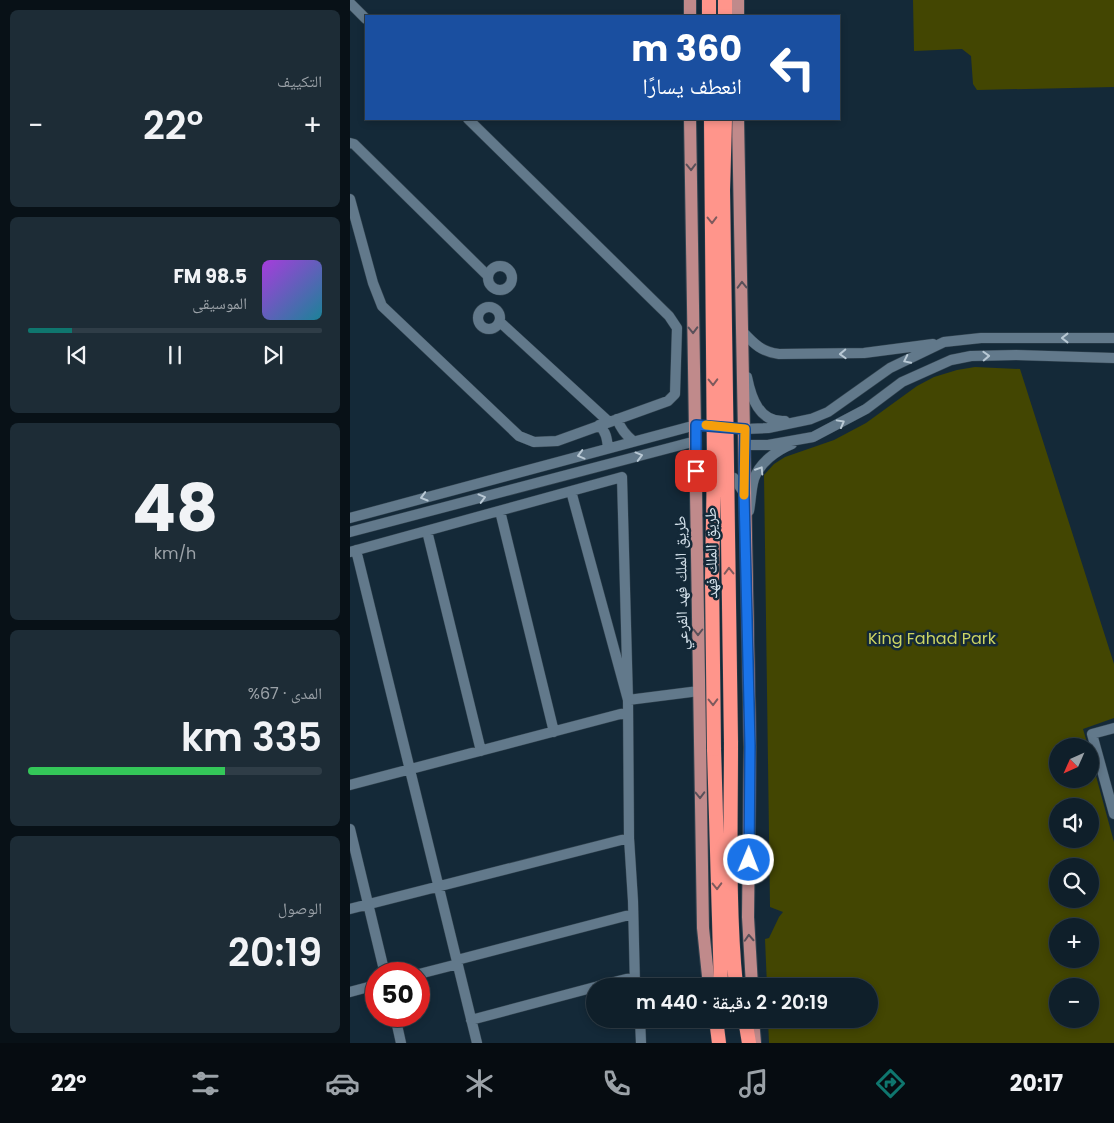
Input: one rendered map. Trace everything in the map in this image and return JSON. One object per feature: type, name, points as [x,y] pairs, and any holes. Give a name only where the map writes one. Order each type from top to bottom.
[{"type":"highway","points":[[709,0],[709,15]]},
{"type":"highway","points":[[725,0],[725,15]]},
{"type":"highway","name":"طريق الملك فهد","points":[[711,120],[714,472],[712,580],[720,978]]},
{"type":"highway","name":"طريق الملك فهد","points":[[725,120],[723,190],[733,952],[737,978]]},
{"type":"highway","points":[[714,978],[717,911]]},
{"type":"highway","points":[[716,1028],[718,1043]]},
{"type":"highway","points":[[723,1028],[725,1043]]},
{"type":"highway","points":[[740,1028],[742,1043]]},
{"type":"highway","points":[[746,1028],[749,1043]]},
{"type":"main road","points":[[690,0],[690,15]]},
{"type":"main road","points":[[738,0],[738,15]]},
{"type":"main road","name":"طريق الملك فهد الفرعي","points":[[690,120],[703,928],[708,978]]},
{"type":"main road","points":[[738,120],[750,746],[748,917],[752,978]]},
{"type":"main road","points":[[696,425],[745,429]]},
{"type":"main road","points":[[696,441],[744,445]]},
{"type":"main road","points":[[754,1028],[755,1043]]},
{"type":"street","points":[[350,3],[365,18]]},
{"type":"street","points":[[350,199],[373,283],[382,306],[519,436],[534,442],[557,441],[668,400],[674,394],[677,328],[669,316],[469,120]]},
{"type":"street","points":[[350,143],[354,144],[488,276]]},
{"type":"street","points":[[500,322],[608,422],[620,427],[625,435],[633,441]]},
{"type":"street","points":[[743,332],[757,347],[768,353],[779,354],[864,353],[981,338],[1114,338]]},
{"type":"street","points":[[745,429],[768,428],[811,419],[828,412],[890,368],[944,342]]},
{"type":"street","points":[[745,534],[754,478],[768,459],[778,451],[813,437],[866,409],[902,382],[950,360],[972,356],[1016,355],[1114,358]]},
{"type":"street","points":[[744,362],[752,399],[756,407],[767,417],[778,422],[811,419]]},
{"type":"street","points":[[608,422],[604,430],[608,448]]},
{"type":"street","points":[[350,518],[696,425]]},
{"type":"street","points":[[744,445],[768,445],[813,437]]},
{"type":"street","points":[[350,532],[696,441]]},
{"type":"street","points":[[697,486],[706,478],[721,476],[734,478],[744,493]]},
{"type":"street","points":[[477,1043],[410,770],[353,551],[622,477],[628,700],[629,838],[635,978]]},
{"type":"street","points":[[571,491],[628,700]]},
{"type":"street","points":[[500,511],[554,732]]},
{"type":"street","points":[[427,531],[481,751]]},
{"type":"street","points":[[628,700],[698,690]]},
{"type":"street","points":[[350,786],[628,712]]},
{"type":"street","points":[[1114,728],[1092,734],[1114,814]]},
{"type":"street","points":[[350,829],[383,962]]},
{"type":"street","points":[[350,909],[629,838]]},
{"type":"street","points":[[430,971],[633,914]]},
{"type":"street","points":[[350,992],[365,988]]},
{"type":"street","points":[[472,1020],[586,990]]},
{"type":"street","points":[[397,1027],[401,1043]]},
{"type":"street","points":[[640,1028],[640,1043]]},
{"type":"green space","points":[[913,0],[1114,0],[1114,87],[977,90],[973,84],[971,56],[962,49],[914,51]]},
{"type":"green space","name":"King Fahad Park","points":[[975,367],[1020,369],[1114,664],[1114,718],[1083,729],[1086,738],[1049,738],[1049,788],[1099,787],[1114,842],[1114,1043],[769,1043],[768,1028],[878,1028],[878,978],[767,978],[765,939],[769,938],[783,912],[770,907],[764,475],[774,464],[785,457],[834,440],[866,423],[917,386],[934,377]]},
{"type":"slow traffic","points":[[706,425],[745,429],[744,495]]},
{"type":"route","points":[[696,471],[696,425],[745,429],[744,493],[750,746],[749,860]]}]
